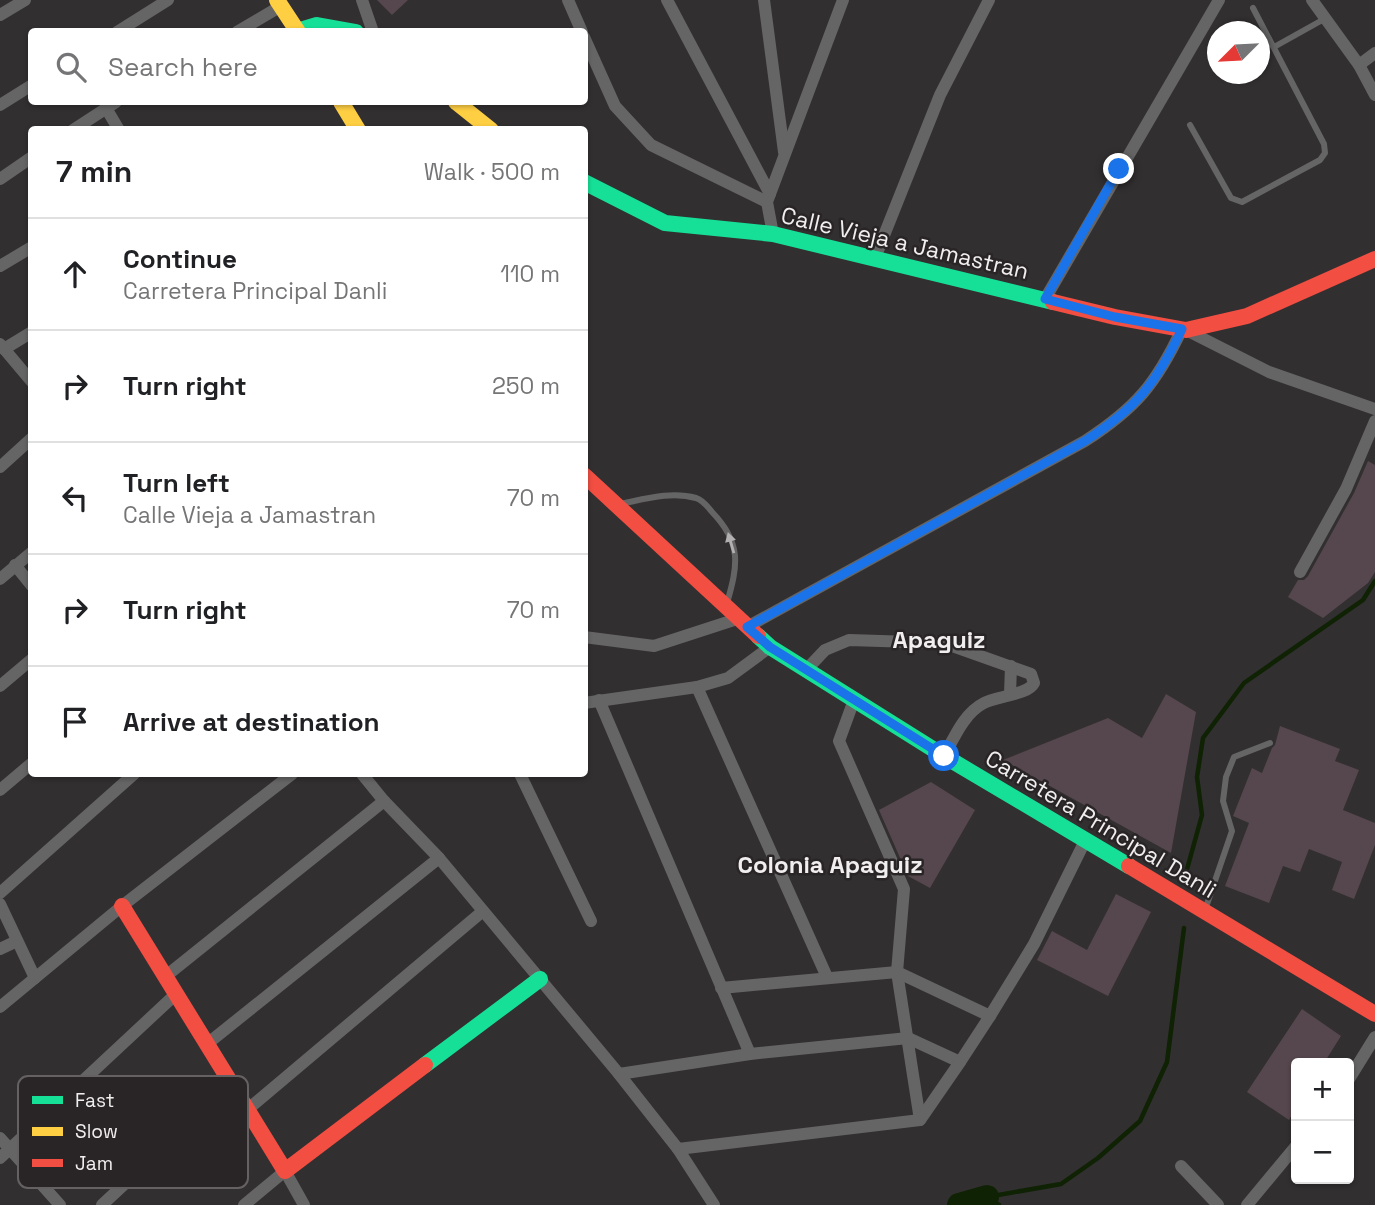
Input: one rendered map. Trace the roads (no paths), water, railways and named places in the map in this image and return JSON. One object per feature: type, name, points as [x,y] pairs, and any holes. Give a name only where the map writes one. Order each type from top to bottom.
[{"type":"street","points":[[4,8],[25,0]]},
{"type":"street","points":[[123,28],[168,0]]},
{"type":"street","points":[[362,0],[372,28]]},
{"type":"street","points":[[568,0],[580,28]]},
{"type":"street","points":[[667,0],[769,198],[773,234]]},
{"type":"street","points":[[764,0],[784,156]]},
{"type":"street","points":[[769,198],[843,0]]},
{"type":"street","points":[[875,258],[940,94],[989,0]]},
{"type":"street","points":[[1045,299],[1219,0]]},
{"type":"street","points":[[1312,0],[1359,65],[1375,95]]},
{"type":"street","points":[[243,28],[279,3],[295,28]]},
{"type":"street","points":[[307,28],[317,25],[334,28]]},
{"type":"street","points":[[588,46],[615,106],[651,145],[769,198]]},
{"type":"street","points":[[1359,65],[1375,53]]},
{"type":"street","points":[[0,105],[28,88]]},
{"type":"street","points":[[79,126],[110,105]]},
{"type":"street","points":[[111,105],[118,126]]},
{"type":"street","points":[[343,105],[356,126]]},
{"type":"street","points":[[460,105],[486,126]]},
{"type":"street","points":[[0,179],[28,161]]},
{"type":"street","name":"Calle Vieja a Jamastran","points":[[588,184],[664,223],[773,234],[1115,317],[1184,330],[1247,316],[1375,259]]},
{"type":"street","points":[[0,266],[28,249]]},
{"type":"street","points":[[588,638],[654,646],[737,618],[1085,441],[1116,421],[1143,395],[1165,365],[1184,330],[1269,372],[1375,409]]},
{"type":"street","points":[[28,334],[2,346],[28,377]]},
{"type":"street","points":[[1300,572],[1346,489],[1375,421]]},
{"type":"street","points":[[0,467],[28,442]]},
{"type":"street","name":"Carretera Principal Danli","points":[[588,479],[770,647],[944,756],[1375,1014]]},
{"type":"street","points":[[0,579],[28,555]]},
{"type":"street","points":[[15,565],[28,581]]},
{"type":"street","points":[[807,669],[825,650],[849,640],[944,643],[1031,674],[1034,683],[1028,690],[982,704],[967,716],[944,756]]},
{"type":"street","points":[[588,702],[697,687],[728,678],[770,647]]},
{"type":"street","points":[[0,686],[28,662]]},
{"type":"street","points":[[1010,694],[1011,666]]},
{"type":"street","points":[[697,687],[827,977]]},
{"type":"street","points":[[599,700],[750,1054]]},
{"type":"street","points":[[853,700],[839,741],[904,889],[897,972],[919,1120]]},
{"type":"street","points":[[0,790],[28,766]]},
{"type":"street","points":[[0,893],[131,777]]},
{"type":"street","points":[[0,1007],[122,906],[288,777]]},
{"type":"street","points":[[364,777],[439,858],[619,1074],[678,1149],[714,1205]]},
{"type":"street","points":[[521,777],[591,921]]},
{"type":"street","points":[[166,976],[384,801]]},
{"type":"street","points":[[678,1149],[919,1120],[960,1062],[1034,944],[1085,841]]},
{"type":"street","points":[[207,1044],[439,858]]},
{"type":"street","points":[[0,904],[35,978]]},
{"type":"street","points":[[122,906],[226,1076]]},
{"type":"street","points":[[248,1109],[483,911]]},
{"type":"street","points":[[0,949],[18,941]]},
{"type":"street","points":[[721,988],[897,972],[990,1016]]},
{"type":"street","points":[[244,1205],[285,1171],[540,979]]},
{"type":"street","points":[[88,1076],[177,993]]},
{"type":"street","points":[[1354,1071],[1375,1037]]},
{"type":"street","points":[[619,1074],[750,1054],[908,1038],[960,1062]]},
{"type":"street","points":[[248,1112],[304,1205]]},
{"type":"street","points":[[0,1138],[4,1154],[18,1167]]},
{"type":"street","points":[[4,1154],[18,1141]]},
{"type":"street","points":[[1247,1205],[1291,1152]]},
{"type":"street","points":[[1181,1166],[1218,1205]]},
{"type":"street","points":[[41,1188],[60,1205]]},
{"type":"street","points":[[102,1205],[120,1188]]},
{"type":"lane","points":[[1190,125],[1231,198],[1242,202],[1320,160],[1325,153],[1324,144],[1253,8]]},
{"type":"lane","points":[[1274,47],[1326,18]]},
{"type":"lane","points":[[615,505],[672,494],[699,498],[725,526],[732,541],[737,569],[737,618]]},
{"type":"lane","points":[[1205,912],[1232,831],[1223,801],[1226,777],[1234,757],[1270,743]]},
{"type":"waterway","points":[[1184,880],[1202,815],[1197,777],[1203,738],[1244,683],[1363,600],[1375,581]]},
{"type":"waterway","points":[[987,1197],[1061,1184],[1098,1158],[1140,1121],[1167,1062],[1184,928]]},
{"type":"waterway","points":[[959,1205],[987,1197]]},
{"type":"waterway","points":[[988,1198],[999,1205]]},
{"type":"district","name":"Apaguiz","points":[[939,640]]},
{"type":"district","name":"Colonia Apaguiz","points":[[830,865]]}]
